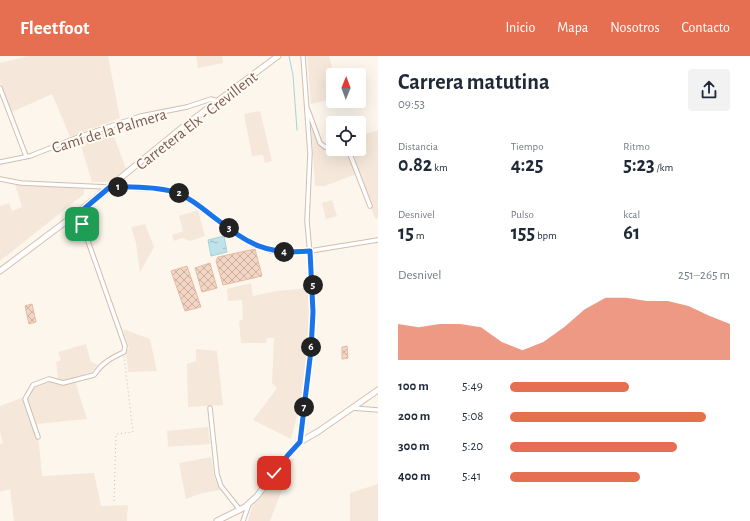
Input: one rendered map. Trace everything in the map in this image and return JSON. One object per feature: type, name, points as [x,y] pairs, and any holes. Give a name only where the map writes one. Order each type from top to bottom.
[{"type":"street","points":[[300,442],[313,320],[314,289],[307,221],[310,153],[303,56]]},
{"type":"street","name":"Carretera Elx - Crevillent","points":[[0,271],[78,214],[218,101],[277,57]]},
{"type":"street","points":[[0,88],[26,156]]},
{"type":"street","name":"Camí de la Palmera","points":[[0,162],[26,156],[141,116],[187,107],[211,99],[218,101]]},
{"type":"street","points":[[306,106],[320,144],[326,147]]},
{"type":"street","points":[[351,156],[370,206]]},
{"type":"street","points":[[0,179],[21,183],[171,190],[195,202],[241,237],[271,251],[288,253],[310,251],[378,240]]},
{"type":"street","points":[[38,437],[25,399],[33,385],[49,379],[63,384],[94,375],[99,367],[110,358],[124,352],[125,346],[78,214]]},
{"type":"street","points":[[217,521],[240,510],[257,496],[288,455],[300,442],[378,390]]},
{"type":"street","points":[[210,408],[216,474],[221,486],[240,510]]},
{"type":"street","points":[[351,408],[378,410]]},
{"type":"street","points":[[243,521],[249,503]]},
{"type":"path","points":[[114,501],[116,434],[133,432],[126,382],[124,352]]},
{"type":"shaded area","points":[[28,56],[108,56],[120,118],[70,137],[52,94],[12,112],[0,82],[0,63]]},
{"type":"shaded area","points":[[196,56],[222,56],[223,63],[198,68]]},
{"type":"shaded area","points":[[307,56],[329,56],[332,68],[326,68],[326,100],[311,104]]},
{"type":"shaded area","points":[[260,111],[272,161],[265,163],[263,155],[252,156],[244,114]]},
{"type":"shaded area","points":[[311,124],[321,146],[326,145],[326,156],[366,156],[366,134],[378,130],[378,219],[375,218],[357,174],[324,186],[315,186]]},
{"type":"shaded area","points":[[111,128],[126,169],[109,182],[92,182],[79,139]]},
{"type":"shaded area","points":[[15,184],[84,188],[84,194],[0,261],[0,206],[9,203],[12,211],[22,207]]},
{"type":"shaded area","points":[[332,200],[337,216],[326,219],[322,203]]},
{"type":"shaded area","points":[[198,210],[205,236],[190,241],[182,238],[174,241],[172,235],[183,231],[179,216]]},
{"type":"shaded area","points":[[145,224],[154,247],[140,272],[136,243],[131,227]]},
{"type":"shaded area","points":[[251,283],[253,296],[276,291],[311,288],[309,339],[301,400],[291,439],[253,420],[277,388],[272,383],[274,338],[267,338],[266,343],[241,343],[239,321],[243,319],[242,300],[228,301],[227,289]]},
{"type":"shaded area","points":[[123,329],[150,339],[157,371],[128,372],[126,351],[129,348]]},
{"type":"shaded area","points":[[86,344],[91,362],[98,365],[91,372],[74,378],[87,419],[37,424],[42,476],[94,473],[101,506],[128,505],[127,521],[14,521],[10,489],[0,492],[0,444],[3,443],[0,432],[0,406],[24,397],[40,383],[58,378],[56,362],[61,360],[58,352]]},
{"type":"shaded area","points":[[196,349],[217,351],[223,405],[188,407],[187,364],[196,361]]},
{"type":"shaded area","points":[[208,427],[210,444],[168,447],[167,431]]},
{"type":"shaded area","points":[[211,457],[214,476],[220,490],[202,493],[186,499],[179,463]]},
{"type":"shaded area","points":[[290,459],[294,459],[270,521],[248,521],[252,507]]},
{"type":"shaded area","points":[[378,484],[378,521],[350,521],[350,493]]},
{"type":"water","points":[[224,236],[227,252],[211,256],[208,240]]},
{"type":"building","points":[[255,249],[262,276],[223,285],[216,261],[218,257]]},
{"type":"building","points":[[210,263],[217,288],[202,292],[195,268]]},
{"type":"building","points":[[187,266],[201,307],[185,311],[171,271]]},
{"type":"building","points":[[32,304],[36,322],[29,324],[25,306]]},
{"type":"building","points":[[347,346],[348,358],[342,359],[342,347]]},
{"type":"waterway","points":[[289,56],[293,75],[297,130]]},
{"type":"route","points":[[82,224],[78,214],[111,186],[151,190],[171,190],[195,202],[241,237],[257,245],[271,251],[288,253],[310,251],[314,289],[313,312],[311,350],[300,442],[274,473]]}]
